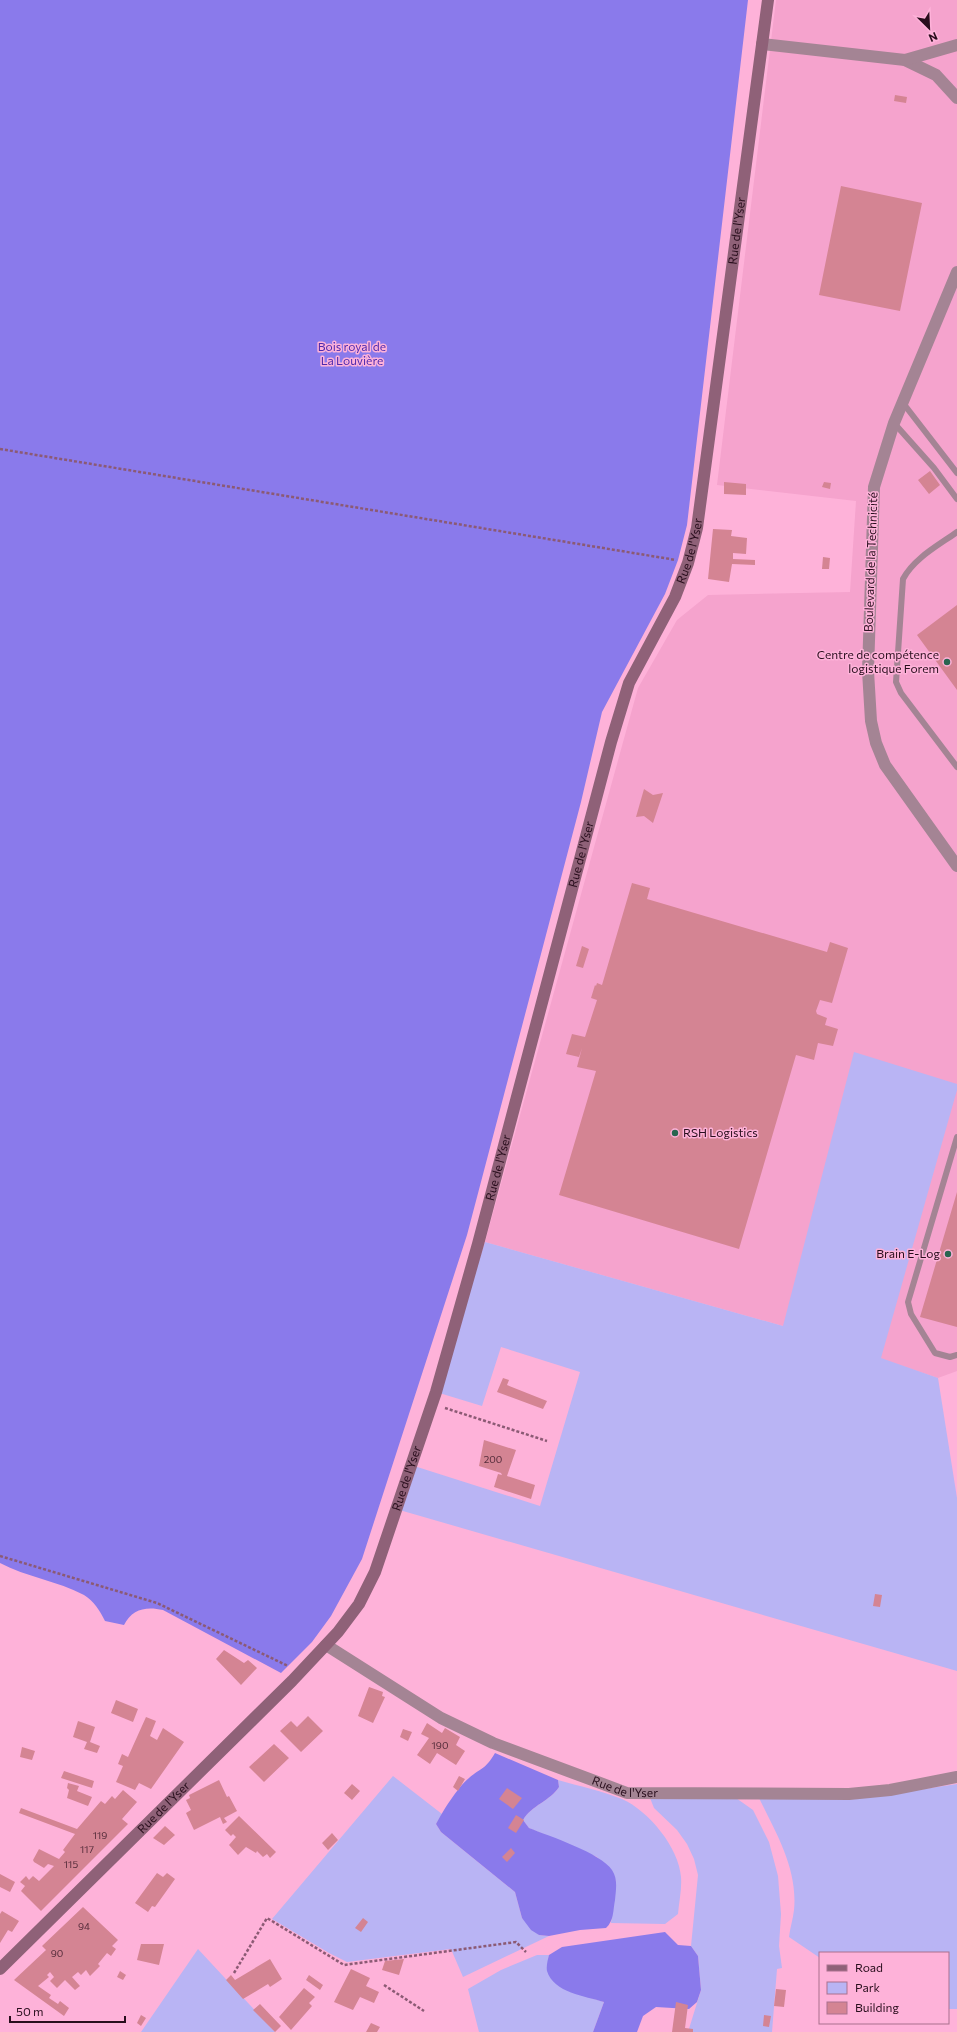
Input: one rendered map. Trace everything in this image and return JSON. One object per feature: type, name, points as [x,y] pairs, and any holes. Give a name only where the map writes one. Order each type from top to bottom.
[{"type":"street","name":"Rue de l'Yser","points":[[0,1969],[326,1645],[359,1604],[375,1572],[432,1404],[478,1244],[610,742],[629,683],[675,597],[688,563],[697,528],[768,0]]},
{"type":"street","points":[[762,44],[905,60],[936,76],[957,98]]},
{"type":"street","points":[[905,60],[957,45]]},
{"type":"street","name":"Boulevard de la Technicité","points":[[957,272],[894,423],[874,487],[868,671],[871,720],[876,743],[885,765],[957,866]]},
{"type":"street","name":"Rue de l'Yser","points":[[326,1645],[441,1718],[493,1743],[627,1793],[849,1794],[890,1790],[957,1777]]},
{"type":"lane","points":[[903,403],[957,473]]},
{"type":"lane","points":[[894,423],[934,468],[957,499]]},
{"type":"lane","points":[[957,532],[914,563],[907,570],[903,578],[896,682],[901,693],[957,767]]},
{"type":"lane","points":[[957,1137],[908,1302],[911,1314],[935,1353],[950,1357],[957,1355]]},
{"type":"path","points":[[0,449],[678,560]]},
{"type":"path","points":[[432,1404],[547,1441]]},
{"type":"path","points":[[0,1556],[157,1603],[300,1672]]},
{"type":"path","points":[[234,1973],[267,1918],[344,1965],[516,1942],[526,1952]]},
{"type":"path","points":[[384,1985],[424,2011]]},
{"type":"shaded area","points":[[776,0],[957,0],[957,1371],[938,1378],[783,1326],[485,1242],[638,688],[677,620],[708,595],[850,592],[856,501],[717,485]]},
{"type":"green space","name":"Bois royal de La Louvière","points":[[0,0],[748,0],[687,525],[678,560],[665,594],[602,712],[581,802],[467,1235],[362,1559],[331,1616],[312,1642],[281,1673],[163,1610],[151,1608],[140,1610],[131,1615],[124,1625],[105,1621],[96,1606],[84,1595],[64,1586],[20,1572],[0,1563]]},
{"type":"green space","points":[[854,1052],[957,1084],[957,1090],[881,1358],[938,1378],[957,1498],[957,1671],[396,1509],[411,1465],[540,1506],[580,1372],[501,1347],[482,1406],[436,1392],[485,1242],[783,1326]]},
{"type":"green space","points":[[495,1753],[558,1780],[559,1787],[555,1792],[531,1810],[523,1820],[529,1828],[586,1851],[597,1857],[612,1870],[616,1881],[615,1900],[612,1919],[606,1928],[580,1930],[549,1936],[539,1935],[531,1930],[522,1918],[515,1892],[441,1832],[436,1824],[442,1813],[464,1782],[486,1765]]},
{"type":"green space","points":[[393,1776],[442,1814],[436,1824],[441,1832],[515,1892],[522,1918],[539,1935],[549,1936],[463,1977],[451,1949],[347,1962],[272,1919]]},
{"type":"green space","points":[[558,1780],[622,1799],[642,1812],[652,1821],[669,1843],[679,1866],[681,1891],[678,1914],[665,1924],[611,1923],[616,1881],[597,1857],[529,1828],[523,1820],[531,1810],[555,1792],[559,1787]]},
{"type":"green space","points":[[957,1784],[957,2009],[949,2009],[949,1952],[819,1952],[819,1957],[789,1937],[794,1910],[793,1880],[779,1838],[759,1798],[891,1794]]},
{"type":"green space","points":[[650,1798],[736,1798],[753,1810],[769,1842],[778,1876],[781,1914],[779,1946],[782,1968],[777,1969],[772,2032],[688,2032],[701,1990],[698,1956],[691,1946],[698,1875],[694,1859],[687,1844],[677,1830],[654,1808]]},
{"type":"green space","points":[[665,1932],[678,1945],[691,1946],[698,1956],[701,1990],[697,2002],[689,2009],[656,2007],[643,2016],[637,2032],[593,2032],[604,2002],[563,1989],[556,1984],[547,1971],[549,1955],[562,1947]]},
{"type":"green space","points":[[198,1949],[275,2032],[141,2032]]},
{"type":"green space","points":[[537,1955],[549,1955],[547,1969],[588,1997],[604,2002],[593,2032],[479,2032],[468,1989],[501,1970]]},
{"type":"building","points":[[895,95],[907,97],[906,103],[894,101]]},
{"type":"building","points":[[841,186],[922,203],[900,311],[819,295]]},
{"type":"building","points":[[930,471],[940,485],[929,494],[918,480]]},
{"type":"building","points":[[724,482],[746,484],[746,495],[724,494]]},
{"type":"building","points":[[824,482],[831,483],[830,489],[822,487]]},
{"type":"building","points":[[713,529],[732,530],[731,536],[747,538],[746,554],[733,553],[733,559],[755,560],[755,565],[732,564],[729,582],[708,579]]},
{"type":"building","points":[[823,557],[830,558],[829,569],[822,569]]},
{"type":"building","name":"Centre de compétence logistique Forem","points":[[957,605],[957,690],[917,635]]},
{"type":"building","points":[[644,789],[653,795],[663,793],[653,823],[644,816],[636,817]]},
{"type":"building","name":"RSH Logistics","points":[[632,883],[650,888],[647,899],[827,952],[830,942],[848,948],[832,1003],[820,1000],[816,1011],[817,1014],[827,1018],[825,1025],[838,1029],[833,1046],[818,1043],[814,1060],[796,1055],[739,1249],[559,1195],[596,1071],[577,1067],[582,1048],[579,1057],[566,1054],[572,1034],[585,1037],[597,1000],[591,998],[595,985],[596,986],[597,983],[602,985]]},
{"type":"building","points":[[582,946],[589,949],[583,968],[576,966]]},
{"type":"building","name":"Brain E-Log","points":[[957,1192],[957,1327],[920,1317]]},
{"type":"building","points":[[503,1378],[509,1380],[507,1385],[547,1401],[543,1409],[497,1392]]},
{"type":"building","points":[[484,1440],[516,1450],[507,1476],[535,1485],[531,1499],[494,1487],[498,1474],[502,1475],[501,1473],[479,1466]]},
{"type":"building","points":[[875,1594],[882,1595],[880,1607],[873,1606]]},
{"type":"building","points":[[224,1650],[244,1663],[248,1660],[257,1668],[241,1685],[216,1659]]},
{"type":"building","points":[[369,1687],[383,1692],[382,1696],[385,1697],[373,1723],[358,1716]]},
{"type":"building","points":[[116,1700],[138,1709],[133,1722],[111,1713]]},
{"type":"building","points":[[308,1716],[323,1731],[301,1752],[280,1731],[291,1721],[297,1727]]},
{"type":"building","points":[[146,1717],[156,1721],[150,1736],[157,1740],[163,1728],[184,1742],[151,1789],[139,1783],[135,1790],[116,1782],[123,1766],[118,1764],[122,1754],[128,1757]]},
{"type":"building","points":[[78,1721],[95,1727],[90,1742],[100,1746],[97,1753],[84,1749],[87,1742],[73,1737]]},
{"type":"building","points":[[427,1723],[442,1733],[445,1728],[460,1737],[456,1745],[465,1751],[456,1765],[437,1753],[430,1764],[417,1755],[429,1738],[421,1734]]},
{"type":"building","points":[[403,1729],[412,1732],[408,1741],[400,1737]]},
{"type":"building","points":[[274,1744],[289,1758],[264,1782],[249,1767]]},
{"type":"building","points":[[22,1747],[35,1751],[32,1760],[20,1757]]},
{"type":"building","points":[[64,1771],[94,1781],[92,1788],[61,1778]]},
{"type":"building","points":[[459,1776],[465,1779],[458,1791],[453,1787]]},
{"type":"building","points":[[219,1780],[227,1797],[229,1796],[237,1811],[224,1818],[227,1822],[223,1824],[220,1817],[194,1830],[186,1813],[191,1810],[186,1800],[190,1798],[189,1795]]},
{"type":"building","points":[[68,1783],[79,1786],[77,1791],[92,1797],[88,1806],[67,1798],[69,1790],[67,1788]]},
{"type":"building","points":[[352,1784],[360,1791],[352,1800],[344,1793]]},
{"type":"building","points":[[507,1788],[522,1798],[513,1809],[499,1799]]},
{"type":"building","points":[[123,1790],[137,1802],[122,1819],[128,1824],[41,1911],[21,1891],[25,1886],[20,1882],[26,1876],[29,1880],[33,1876],[39,1881],[54,1866],[48,1864],[44,1868],[34,1862],[33,1860],[39,1849],[59,1859],[65,1852],[63,1850],[75,1834],[19,1813],[21,1808],[77,1829],[101,1801],[105,1804],[112,1796],[115,1799]]},
{"type":"building","points":[[516,1815],[524,1820],[516,1833],[508,1828]]},
{"type":"building","points":[[239,1816],[276,1852],[270,1858],[267,1854],[263,1857],[257,1851],[256,1853],[246,1847],[238,1855],[229,1845],[236,1837],[233,1834],[231,1836],[225,1830]]},
{"type":"building","points":[[165,1826],[175,1835],[164,1845],[153,1838]]},
{"type":"building","points":[[332,1833],[338,1840],[328,1850],[322,1843]]},
{"type":"building","points":[[511,1848],[515,1853],[507,1862],[502,1857]]},
{"type":"building","points":[[157,1873],[163,1877],[167,1873],[175,1879],[155,1907],[152,1906],[148,1912],[135,1903]]},
{"type":"building","points":[[0,1874],[15,1882],[10,1892],[0,1887]]},
{"type":"building","points":[[83,1907],[118,1940],[112,1946],[116,1949],[111,1956],[107,1953],[98,1964],[100,1966],[90,1976],[86,1970],[81,1975],[78,1972],[72,1977],[80,1986],[75,1990],[65,1980],[57,1988],[50,1981],[54,1977],[50,1972],[47,1975],[49,1977],[38,1986],[51,1995],[49,1998],[58,2004],[60,2001],[69,2008],[64,2016],[14,1980],[46,1950],[42,1946]]},
{"type":"building","points":[[2,1911],[19,1921],[12,1932],[8,1930],[0,1943],[0,1914]]},
{"type":"building","points":[[363,1918],[368,1922],[361,1932],[355,1928]]},
{"type":"building","points":[[141,1944],[164,1944],[159,1965],[137,1960]]},
{"type":"building","points":[[270,1959],[282,1979],[270,1987],[268,1984],[243,1999],[226,1980],[231,1975],[235,1980]]},
{"type":"building","points":[[404,1959],[399,1975],[382,1970],[385,1961]]},
{"type":"building","points":[[351,1969],[370,1978],[366,1986],[379,1992],[374,2003],[360,1997],[353,2010],[334,2002]]},
{"type":"building","points":[[120,1971],[126,1975],[123,1980],[117,1977]]},
{"type":"building","points":[[309,1975],[323,1985],[320,1990],[306,1980]]},
{"type":"building","points":[[304,1988],[315,1997],[309,2003],[312,2006],[291,2030],[279,2017]]},
{"type":"building","points":[[776,1989],[786,1990],[784,2007],[774,2006]]},
{"type":"building","points":[[676,2002],[688,2005],[685,2028],[693,2029],[693,2032],[672,2032]]},
{"type":"building","points":[[260,2004],[281,2026],[275,2032],[253,2010]]},
{"type":"building","points":[[141,2015],[146,2018],[141,2026],[137,2023]]},
{"type":"building","points":[[764,2015],[771,2016],[769,2027],[763,2026]]},
{"type":"building","points":[[371,2023],[380,2027],[377,2032],[366,2032]]},
{"type":"place","name":"Centre de compétence logistique Forem","points":[[947,662]]},
{"type":"place","name":"RSH Logistics","points":[[675,1133]]},
{"type":"place","name":"Brain E-Log","points":[[948,1254]]}]
